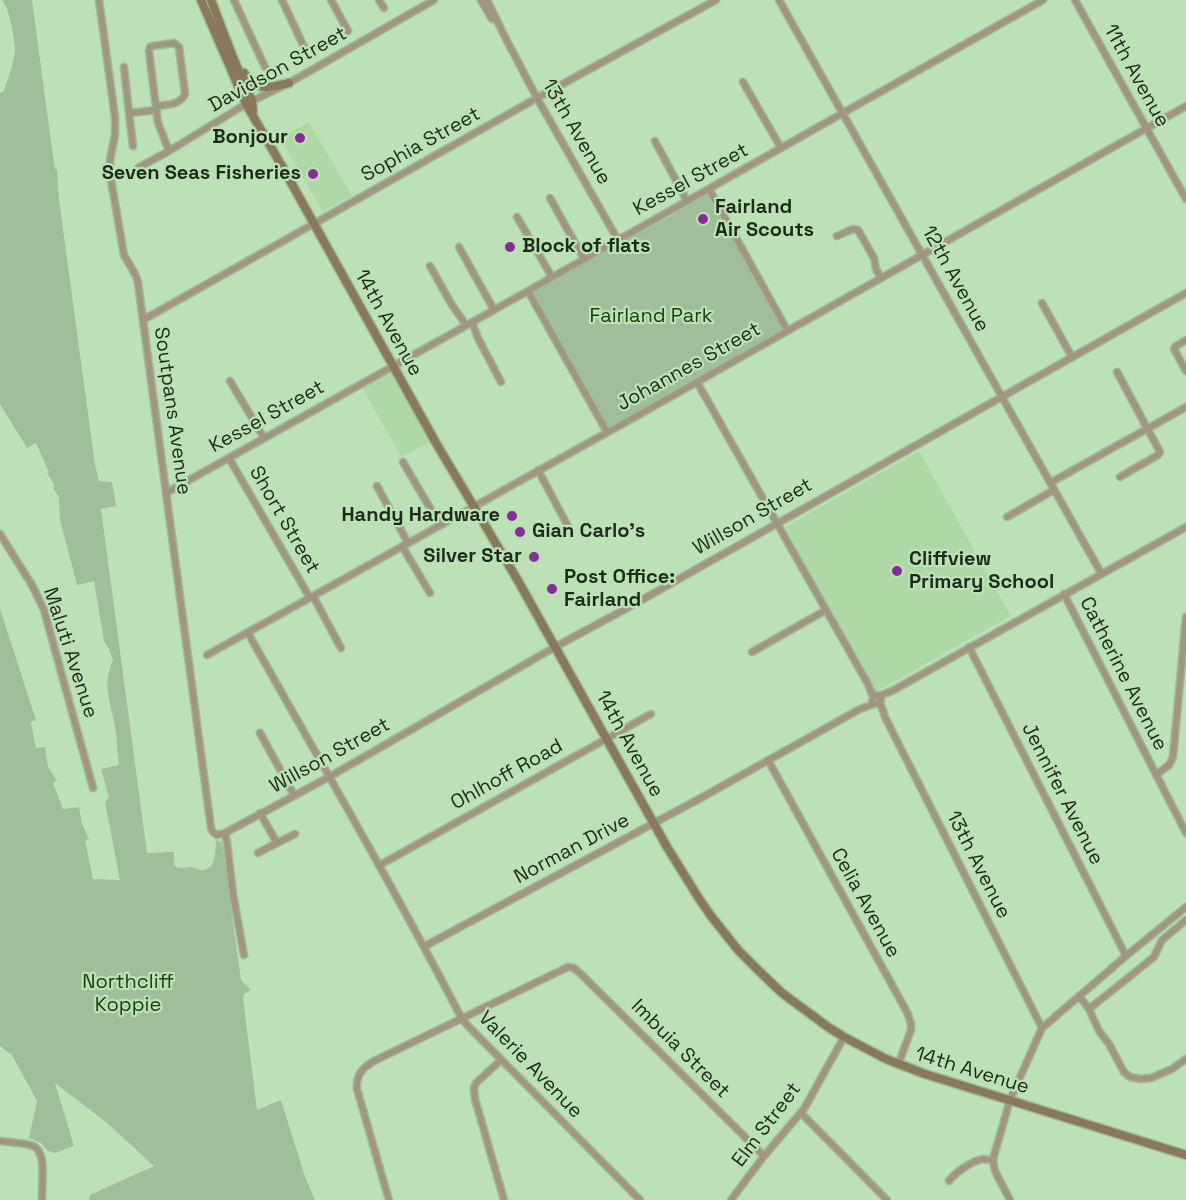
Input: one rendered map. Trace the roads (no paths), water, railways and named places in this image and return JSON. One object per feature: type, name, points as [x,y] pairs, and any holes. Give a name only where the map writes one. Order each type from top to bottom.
[{"type":"main road","name":"14th Avenue","points":[[201,0],[254,115],[441,452],[517,579],[667,847],[698,897],[738,950],[782,993],[828,1027],[898,1065],[1186,1155]]},
{"type":"main road","name":"14th Avenue","points":[[211,0],[249,103]]},
{"type":"main road","points":[[232,55],[253,84],[263,88],[289,83]]},
{"type":"street","name":"Soutpans Avenue","points":[[99,0],[115,117],[110,174],[124,255],[138,283],[212,831],[217,835],[225,833]]},
{"type":"street","points":[[282,0],[305,49]]},
{"type":"street","points":[[331,0],[348,31]]},
{"type":"street","points":[[379,0],[384,8]]},
{"type":"street","name":"Davidson Street","points":[[138,168],[434,0]]},
{"type":"street","name":"13th Avenue","points":[[481,0],[506,39]]},
{"type":"street","name":"13th Avenue","points":[[487,0],[537,98],[618,240]]},
{"type":"street","name":"Sophia Street","points":[[143,320],[716,0]]},
{"type":"street","name":"12th Avenue","points":[[779,0],[1101,573]]},
{"type":"street","name":"Kessel Street","points":[[166,493],[1043,0]]},
{"type":"street","name":"11th Avenue","points":[[1075,0],[1186,199]]},
{"type":"street","points":[[237,1],[266,67]]},
{"type":"street","points":[[129,113],[156,108],[181,101],[185,94],[178,47],[174,43],[153,46],[149,49],[156,108],[158,123],[169,152]]},
{"type":"street","points":[[124,67],[133,146]]},
{"type":"street","points":[[743,82],[781,148]]},
{"type":"street","name":"Johannes Street","points":[[207,655],[1186,106]]},
{"type":"street","points":[[656,141],[687,201]]},
{"type":"street","points":[[709,189],[787,330]]},
{"type":"street","points":[[550,198],[584,259]]},
{"type":"street","points":[[517,217],[552,277]]},
{"type":"street","points":[[837,236],[853,229],[858,230],[874,258],[881,278]]},
{"type":"street","points":[[459,247],[494,310]]},
{"type":"street","points":[[430,266],[452,305],[469,324],[501,382]]},
{"type":"street","points":[[528,291],[607,432]]},
{"type":"street","name":"Willson Street","points":[[225,833],[329,777],[555,646],[1186,293]]},
{"type":"street","points":[[1042,303],[1072,357]]},
{"type":"street","points":[[1186,340],[1174,348],[1186,371]]},
{"type":"street","points":[[1117,372],[1160,453],[1120,477]]},
{"type":"street","points":[[230,381],[264,438]]},
{"type":"street","name":"13th Avenue","points":[[697,381],[868,684],[1042,1028]]},
{"type":"street","points":[[1050,483],[1186,407]]},
{"type":"street","name":"Short Street","points":[[230,458],[341,648]]},
{"type":"street","points":[[403,462],[440,525]]},
{"type":"street","points":[[538,470],[571,532]]},
{"type":"street","points":[[377,486],[430,593]]},
{"type":"street","points":[[1007,517],[1054,490]]},
{"type":"street","name":"Norman Drive","points":[[424,946],[655,823],[1186,527]]},
{"type":"street","name":"Maluti Avenue","points":[[0,534],[32,585],[44,610],[93,788]]},
{"type":"street","name":"Catherine Avenue","points":[[1064,594],[1186,833]]},
{"type":"street","points":[[752,652],[826,610]]},
{"type":"street","points":[[1156,775],[1169,765],[1173,757],[1186,617]]},
{"type":"street","name":"Valerie Avenue","points":[[248,633],[380,864],[462,1019],[640,1200]]},
{"type":"street","name":"Jennifer Avenue","points":[[969,647],[1126,956]]},
{"type":"street","name":"Ohlhoff Road","points":[[380,864],[651,714]]},
{"type":"street","points":[[260,733],[294,795]]},
{"type":"street","name":"Celia Avenue","points":[[768,760],[908,1014],[911,1030],[898,1065]]},
{"type":"street","points":[[260,813],[277,843]]},
{"type":"street","points":[[225,833],[244,955]]},
{"type":"street","points":[[258,853],[295,834]]},
{"type":"street","points":[[1010,1200],[997,1177],[993,1160],[1010,1100],[1042,1028],[1186,907]]},
{"type":"street","points":[[1089,1009],[1154,957],[1163,939],[1186,920]]},
{"type":"street","points":[[1151,935],[1159,946]]},
{"type":"street","name":"Imbuia Street","points":[[462,1019],[571,967],[582,975],[764,1156]]},
{"type":"street","points":[[1079,996],[1089,1009],[1099,1031],[1117,1057],[1124,1072],[1130,1077],[1151,1078],[1172,1069],[1186,1059]]},
{"type":"street","points":[[389,1200],[357,1089],[358,1074],[387,1054],[462,1019]]},
{"type":"street","name":"Elm Street","points":[[731,1200],[764,1156],[801,1113],[844,1037]]},
{"type":"street","points":[[501,1060],[477,1081],[474,1088],[504,1200]]},
{"type":"street","points":[[801,1113],[887,1200]]},
{"type":"street","points":[[0,1142],[31,1146],[39,1150],[42,1165],[42,1200]]},
{"type":"street","points":[[950,1181],[955,1174],[980,1160],[993,1160]]},
{"type":"place","name":"Bonjour","points":[[300,138]]},
{"type":"place","name":"Seven Seas Fisheries","points":[[313,174]]},
{"type":"place","name":"Fairland Air Scouts","points":[[703,219]]},
{"type":"place","name":"Block of flats","points":[[510,247]]},
{"type":"place","name":"Handy Hardware","points":[[512,516]]},
{"type":"place","name":"Gian Carlo's","points":[[520,532]]},
{"type":"place","name":"Silver Star","points":[[534,557]]},
{"type":"place","name":"Cliffview Primary School","points":[[897,571]]},
{"type":"place","name":"Post Office: Fairland","points":[[552,589]]},
{"type":"park label","name":"Fairland Park","points":[[651,317]]},
{"type":"park label","name":"Northcliff Koppie","points":[[128,994]]}]
